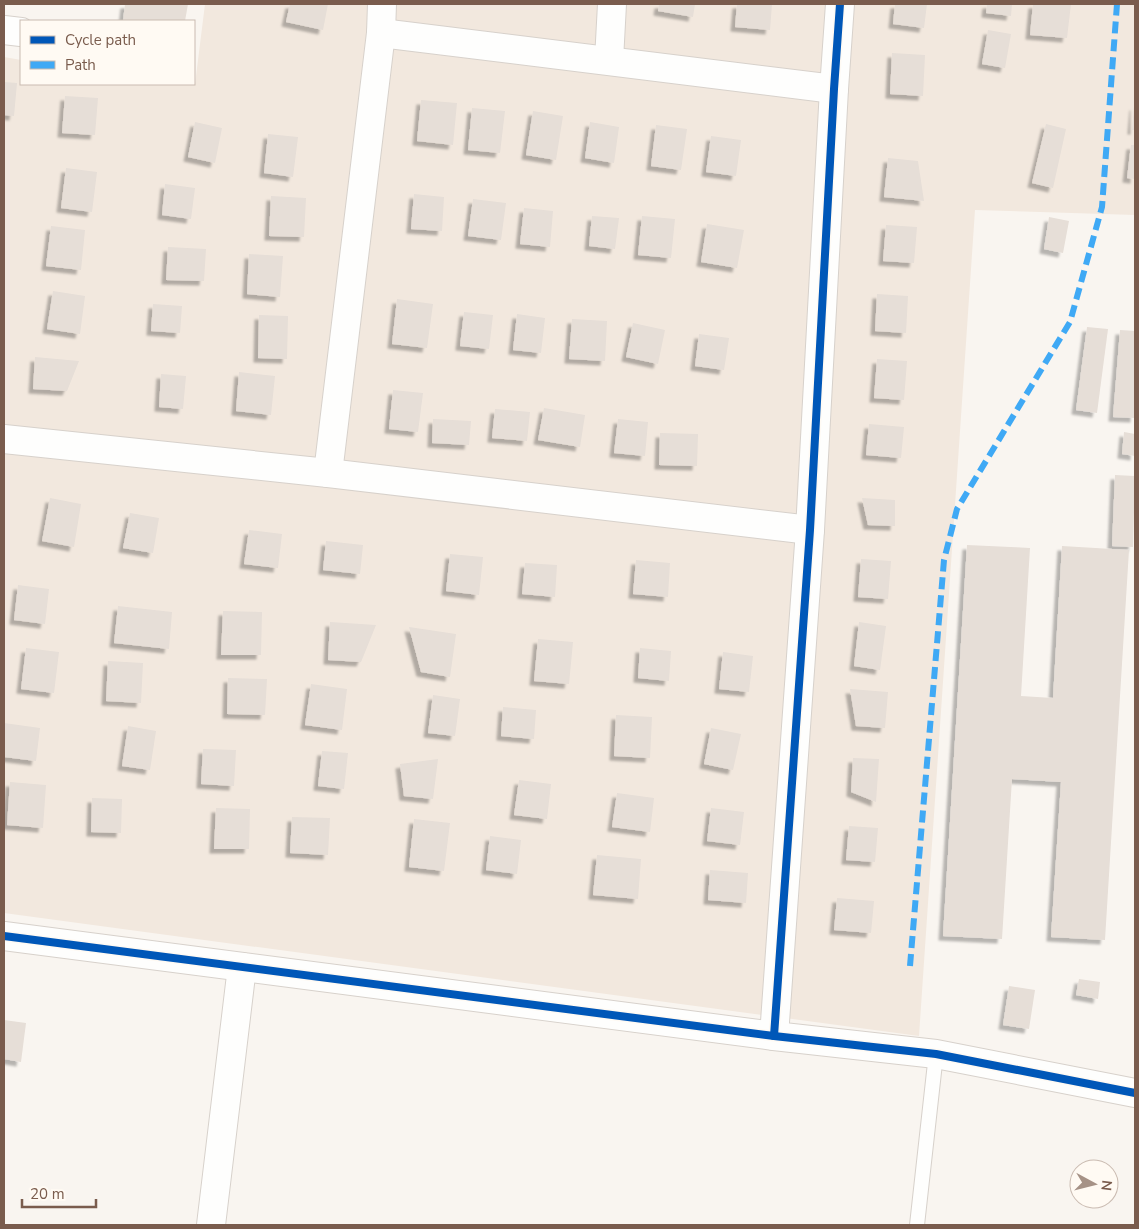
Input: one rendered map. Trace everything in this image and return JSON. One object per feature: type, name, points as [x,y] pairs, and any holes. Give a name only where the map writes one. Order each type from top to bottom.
[{"type":"street","points":[[328,473],[382,4]]},
{"type":"street","points":[[609,60],[612,4]]},
{"type":"street","points":[[774,1036],[810,530],[840,4]]},
{"type":"street","points":[[4,30],[20,32]]},
{"type":"street","points":[[380,33],[834,89]]},
{"type":"street","points":[[4,439],[328,473],[810,530]]},
{"type":"street","points":[[4,936],[774,1036],[936,1054],[1135,1093]]},
{"type":"street","points":[[211,1225],[242,967]]},
{"type":"lane","points":[[917,1225],[936,1054]]},
{"type":"shaded area","points":[[205,4],[1135,4],[1135,215],[975,210],[919,1036],[4,913],[4,57],[20,60],[20,85],[195,84]]},
{"type":"building","points":[[125,4],[188,4],[185,20],[123,20]]},
{"type":"building","points":[[290,4],[328,4],[323,30],[286,22]]},
{"type":"building","points":[[659,4],[695,4],[693,17],[658,11]]},
{"type":"building","points":[[737,4],[772,4],[770,30],[735,27]]},
{"type":"building","points":[[895,4],[927,4],[924,28],[893,24]]},
{"type":"building","points":[[987,4],[1012,4],[1011,16],[986,13]]},
{"type":"building","points":[[1033,4],[1071,4],[1067,38],[1030,35]]},
{"type":"building","points":[[988,30],[1011,34],[1005,68],[982,64]]},
{"type":"building","points":[[892,53],[925,55],[923,96],[890,94]]},
{"type":"building","points":[[4,82],[17,83],[14,116],[4,115]]},
{"type":"building","points":[[65,96],[98,98],[95,135],[62,133]]},
{"type":"building","points":[[421,100],[457,103],[453,145],[417,141]]},
{"type":"building","points":[[1134,106],[1135,130],[1132,130]]},
{"type":"building","points":[[472,108],[505,111],[500,153],[468,150]]},
{"type":"building","points":[[533,111],[563,116],[556,160],[526,155]]},
{"type":"building","points":[[195,122],[222,128],[215,163],[188,157]]},
{"type":"building","points":[[590,122],[619,127],[614,163],[585,158]]},
{"type":"building","points":[[1046,124],[1066,129],[1053,188],[1032,183]]},
{"type":"building","points":[[656,125],[687,129],[681,170],[651,166]]},
{"type":"building","points":[[268,134],[298,137],[293,177],[264,173]]},
{"type":"building","points":[[711,136],[741,140],[736,176],[706,172]]},
{"type":"building","points":[[1131,145],[1135,145],[1135,179],[1127,178]]},
{"type":"building","points":[[888,158],[918,161],[924,201],[884,197]]},
{"type":"building","points":[[66,168],[97,172],[92,212],[61,208]]},
{"type":"building","points":[[165,184],[195,188],[191,219],[162,215]]},
{"type":"building","points":[[414,194],[444,197],[442,231],[411,229]]},
{"type":"building","points":[[271,196],[306,198],[304,237],[269,236]]},
{"type":"building","points":[[473,199],[506,203],[501,240],[468,236]]},
{"type":"building","points":[[524,208],[553,211],[550,247],[520,244]]},
{"type":"building","points":[[592,216],[619,218],[615,249],[589,246]]},
{"type":"building","points":[[642,216],[675,219],[671,258],[638,255]]},
{"type":"building","points":[[1049,217],[1069,221],[1063,253],[1044,249]]},
{"type":"building","points":[[707,224],[744,230],[737,268],[701,262]]},
{"type":"building","points":[[886,225],[917,227],[914,263],[883,261]]},
{"type":"building","points":[[51,226],[85,230],[81,270],[46,266]]},
{"type":"building","points":[[168,247],[206,249],[204,281],[166,280]]},
{"type":"building","points":[[249,254],[283,256],[280,297],[247,294]]},
{"type":"building","points":[[53,291],[85,296],[80,334],[47,329]]},
{"type":"building","points":[[877,294],[908,296],[906,333],[875,331]]},
{"type":"building","points":[[397,299],[433,304],[427,348],[392,344]]},
{"type":"building","points":[[153,304],[182,306],[180,333],[151,331]]},
{"type":"building","points":[[464,312],[493,315],[489,349],[460,346]]},
{"type":"building","points":[[517,314],[545,318],[541,353],[513,350]]},
{"type":"building","points":[[259,315],[288,316],[287,359],[258,358]]},
{"type":"building","points":[[572,319],[607,321],[605,361],[569,359]]},
{"type":"building","points":[[633,323],[665,330],[658,364],[626,357]]},
{"type":"building","points":[[1087,327],[1108,329],[1097,413],[1076,410]]},
{"type":"building","points":[[1120,330],[1135,331],[1135,418],[1113,417]]},
{"type":"building","points":[[699,334],[729,338],[724,370],[695,366]]},
{"type":"building","points":[[35,357],[79,361],[67,391],[33,389]]},
{"type":"building","points":[[877,359],[907,361],[904,400],[874,398]]},
{"type":"building","points":[[239,372],[275,376],[271,415],[236,411]]},
{"type":"building","points":[[161,374],[186,376],[183,409],[159,407]]},
{"type":"building","points":[[393,390],[423,393],[418,432],[389,429]]},
{"type":"building","points":[[544,408],[585,415],[580,447],[538,440]]},
{"type":"building","points":[[495,409],[530,412],[527,441],[492,438]]},
{"type":"building","points":[[433,419],[471,421],[469,445],[432,443]]},
{"type":"building","points":[[618,419],[648,422],[645,456],[614,453]]},
{"type":"building","points":[[869,424],[904,427],[901,458],[866,455]]},
{"type":"building","points":[[1124,432],[1135,434],[1135,456],[1122,454]]},
{"type":"building","points":[[660,433],[698,434],[697,466],[659,465]]},
{"type":"building","points":[[1115,475],[1135,476],[1133,547],[1112,546]]},
{"type":"building","points":[[50,498],[81,504],[74,547],[42,541]]},
{"type":"building","points":[[862,498],[895,500],[895,526],[868,525]]},
{"type":"building","points":[[130,513],[159,518],[153,553],[123,548]]},
{"type":"building","points":[[249,530],[282,534],[278,568],[244,564]]},
{"type":"building","points":[[326,541],[363,545],[360,574],[323,570]]},
{"type":"building","points":[[967,545],[1030,548],[1021,696],[1053,698],[1062,546],[1129,550],[1105,940],[1051,937],[1061,782],[1012,779],[1002,939],[943,936]]},
{"type":"building","points":[[450,554],[483,557],[479,595],[446,591]]},
{"type":"building","points":[[861,559],[891,561],[888,599],[858,597]]},
{"type":"building","points":[[636,560],[670,563],[668,597],[633,594]]},
{"type":"building","points":[[525,563],[557,565],[555,597],[522,594]]},
{"type":"building","points":[[18,585],[49,589],[45,624],[14,620]]},
{"type":"building","points":[[118,606],[172,612],[169,649],[114,643]]},
{"type":"building","points":[[223,611],[262,612],[261,655],[221,655]]},
{"type":"building","points":[[330,622],[376,625],[361,662],[328,660]]},
{"type":"building","points":[[859,622],[886,626],[880,670],[854,666]]},
{"type":"building","points":[[409,627],[456,634],[450,677],[421,672]]},
{"type":"building","points":[[538,639],[573,642],[569,684],[534,681]]},
{"type":"building","points":[[26,648],[59,652],[54,693],[21,689]]},
{"type":"building","points":[[640,648],[671,651],[669,681],[638,678]]},
{"type":"building","points":[[723,652],[753,656],[749,692],[719,689]]},
{"type":"building","points":[[108,661],[143,663],[141,703],[106,701]]},
{"type":"building","points":[[228,678],[267,679],[265,715],[227,714]]},
{"type":"building","points":[[311,684],[347,689],[342,730],[305,725]]},
{"type":"building","points":[[850,689],[888,692],[885,728],[856,726]]},
{"type":"building","points":[[433,695],[460,699],[455,736],[428,733]]},
{"type":"building","points":[[503,707],[536,710],[534,739],[501,736]]},
{"type":"building","points":[[616,715],[652,717],[650,758],[614,756]]},
{"type":"building","points":[[4,723],[40,728],[36,761],[4,757]]},
{"type":"building","points":[[128,726],[156,731],[150,770],[122,766]]},
{"type":"building","points":[[711,728],[741,734],[733,770],[704,764]]},
{"type":"building","points":[[203,749],[236,750],[234,786],[201,784]]},
{"type":"building","points":[[322,751],[348,753],[344,789],[318,786]]},
{"type":"building","points":[[853,758],[879,759],[876,802],[851,792]]},
{"type":"building","points":[[438,759],[433,799],[404,796],[400,764]]},
{"type":"building","points":[[519,780],[551,784],[547,819],[514,815]]},
{"type":"building","points":[[10,782],[46,785],[43,828],[7,825]]},
{"type":"building","points":[[617,793],[654,798],[650,832],[612,827]]},
{"type":"building","points":[[92,798],[122,799],[121,833],[91,832]]},
{"type":"building","points":[[216,808],[250,809],[249,849],[214,849]]},
{"type":"building","points":[[711,808],[744,812],[740,845],[707,841]]},
{"type":"building","points":[[292,817],[330,818],[328,855],[290,853]]},
{"type":"building","points":[[414,819],[450,823],[444,871],[409,867]]},
{"type":"building","points":[[849,826],[878,828],[875,862],[846,860]]},
{"type":"building","points":[[490,836],[521,840],[517,874],[486,870]]},
{"type":"building","points":[[597,855],[641,859],[638,899],[593,895]]},
{"type":"building","points":[[710,870],[748,873],[746,903],[708,900]]},
{"type":"building","points":[[837,898],[874,901],[871,933],[834,930]]},
{"type":"building","points":[[1079,979],[1100,982],[1098,999],[1076,995]]},
{"type":"building","points":[[1009,986],[1035,990],[1029,1029],[1003,1025]]},
{"type":"building","points":[[4,1020],[26,1023],[21,1062],[4,1059]]},
{"type":"marked path","points":[[910,966],[944,560],[957,509],[1070,322],[1102,207],[1117,4]]},
{"type":"cycle path","points":[[774,1036],[810,530],[840,4]]},
{"type":"cycle path","points":[[4,936],[774,1036],[936,1054],[1135,1093]]}]
